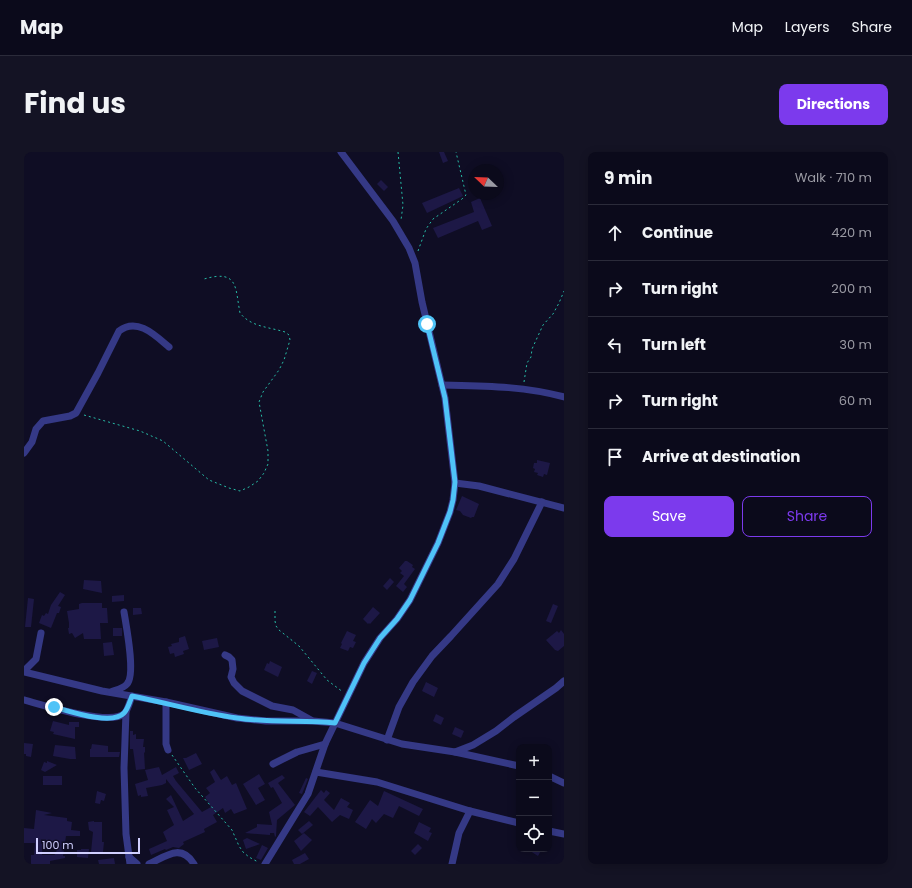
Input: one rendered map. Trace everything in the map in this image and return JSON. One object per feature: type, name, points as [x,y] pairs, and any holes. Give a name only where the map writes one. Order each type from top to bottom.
[{"type":"street","points":[[263,864],[308,794],[325,744],[364,663],[380,638],[397,619],[410,600],[438,543],[450,512],[455,482],[449,424],[442,385],[422,302],[415,263],[409,248],[383,206],[341,152]]},
{"type":"street","points":[[24,453],[32,442],[36,429],[43,421],[70,416],[76,413],[119,331],[125,327],[136,325],[154,335],[168,347]]},
{"type":"street","points":[[442,385],[498,386],[545,392],[564,397]]},
{"type":"street","points":[[455,482],[479,486],[564,508]]},
{"type":"street","points":[[387,740],[399,707],[413,682],[432,656],[498,584],[514,558],[542,502]]},
{"type":"street","points":[[110,692],[127,685],[131,673],[131,659],[124,612]]},
{"type":"street","points":[[41,633],[36,659],[24,672],[110,692],[166,702],[237,718],[266,721],[313,721],[335,723],[402,744],[455,752],[516,765]]},
{"type":"street","points":[[225,655],[232,660],[233,669],[231,677],[234,683],[242,691],[272,706],[292,710],[313,721]]},
{"type":"street","points":[[455,752],[473,745],[496,731],[564,681]]},
{"type":"street","points":[[132,696],[126,712],[124,768],[126,834],[130,861],[137,864]]},
{"type":"street","points":[[24,700],[104,718],[119,717],[126,712]]},
{"type":"street","points":[[166,702],[166,744],[168,750]]},
{"type":"street","points":[[273,764],[297,752],[325,744]]},
{"type":"street","points":[[316,772],[377,782],[516,822]]},
{"type":"street","points":[[552,777],[564,783]]},
{"type":"street","points":[[452,864],[459,833],[470,810]]},
{"type":"street","points":[[552,832],[564,834]]},
{"type":"street","points":[[149,864],[172,853],[179,852],[186,854],[194,864]]},
{"type":"path","points":[[398,152],[403,205],[400,233]]},
{"type":"path","points":[[415,263],[428,224],[466,195],[456,152]]},
{"type":"path","points":[[76,413],[140,431],[162,441],[209,480],[229,488],[240,490],[249,487],[258,481],[268,464],[268,451],[259,402],[263,392],[279,370],[284,360],[290,340],[289,335],[285,332],[250,322],[242,316],[240,313],[236,286],[231,280],[216,275],[204,279]]},
{"type":"path","points":[[522,389],[525,380],[527,362],[531,357],[532,349],[543,325],[553,314],[564,291]]},
{"type":"path","points":[[275,611],[276,626],[279,630],[299,646],[327,680],[349,695]]},
{"type":"path","points":[[168,750],[195,788],[232,830],[243,852],[249,857],[263,864]]},
{"type":"building","points":[[439,152],[444,152],[448,161],[443,163]]},
{"type":"building","points":[[381,180],[388,187],[384,191],[377,184]]},
{"type":"building","points":[[459,188],[463,196],[427,213],[422,203]]},
{"type":"building","points":[[481,200],[492,226],[482,230],[478,221],[438,238],[433,228],[474,212],[471,202]]},
{"type":"building","points":[[537,460],[550,463],[547,475],[544,474],[543,477],[534,472],[534,463],[537,463]]},
{"type":"building","points":[[462,496],[479,504],[474,517],[471,518],[463,515],[460,511],[456,510]]},
{"type":"building","points":[[405,561],[413,565],[412,567],[415,569],[404,584],[407,587],[403,592],[396,586],[404,576],[400,573],[402,571],[399,568]]},
{"type":"building","points":[[390,578],[394,582],[387,590],[383,586]]},
{"type":"building","points":[[84,580],[101,581],[102,593],[83,589]]},
{"type":"building","points":[[60,592],[65,595],[58,606],[61,607],[51,628],[39,623],[42,615],[44,616],[46,613],[48,614],[51,605]]},
{"type":"building","points":[[124,595],[124,601],[112,602],[112,596]]},
{"type":"building","points":[[28,598],[34,599],[31,627],[25,627]]},
{"type":"building","points":[[102,603],[102,608],[107,608],[108,623],[100,623],[101,639],[84,639],[83,633],[75,638],[72,633],[69,634],[67,611],[79,609],[79,604]]},
{"type":"building","points":[[553,604],[558,606],[551,623],[546,621]]},
{"type":"building","points":[[373,607],[380,613],[370,624],[368,624],[363,619]]},
{"type":"building","points":[[133,608],[141,608],[142,614],[133,615]]},
{"type":"building","points":[[113,628],[122,628],[122,636],[113,636]]},
{"type":"building","points":[[561,630],[564,634],[564,646],[558,651],[555,650],[546,640],[557,631],[559,633]]},
{"type":"building","points":[[347,631],[356,635],[353,641],[356,642],[353,648],[350,647],[348,651],[340,648]]},
{"type":"building","points":[[185,636],[189,649],[183,651],[184,654],[175,657],[174,653],[170,654],[168,647],[172,646],[171,644],[179,642],[179,638]]},
{"type":"building","points":[[217,638],[219,647],[204,650],[202,641]]},
{"type":"building","points":[[112,642],[114,655],[104,656],[103,643]]},
{"type":"building","points":[[270,661],[282,667],[278,677],[264,670],[267,663],[269,664]]},
{"type":"building","points":[[312,671],[317,673],[312,684],[307,681]]},
{"type":"building","points":[[426,682],[438,688],[434,697],[422,691]]},
{"type":"building","points":[[436,714],[444,718],[441,725],[433,721]]},
{"type":"building","points":[[53,721],[69,725],[69,722],[79,722],[79,727],[75,727],[75,739],[53,734],[54,732],[50,731]]},
{"type":"building","points":[[455,727],[464,731],[461,738],[452,734]]},
{"type":"building","points":[[130,731],[133,731],[133,735],[136,734],[136,739],[144,739],[143,747],[145,747],[145,769],[136,770],[133,749],[130,749]]},
{"type":"building","points":[[24,743],[33,744],[31,757],[24,754]]},
{"type":"building","points":[[92,744],[108,746],[108,752],[120,752],[119,757],[90,757],[90,749]]},
{"type":"building","points":[[55,745],[75,747],[76,759],[53,756]]},
{"type":"building","points":[[196,753],[202,764],[189,770],[183,758]]},
{"type":"building","points":[[47,761],[57,765],[45,772],[41,770],[44,762],[47,763]]},
{"type":"building","points":[[159,767],[162,775],[176,767],[179,773],[173,776],[202,812],[211,807],[205,797],[210,793],[206,788],[215,782],[210,772],[214,769],[221,780],[227,776],[232,785],[236,783],[247,809],[234,814],[231,809],[225,813],[223,808],[213,815],[217,822],[204,829],[205,832],[183,842],[184,844],[179,848],[173,847],[166,850],[165,849],[151,855],[149,849],[167,841],[163,832],[174,825],[167,810],[174,807],[166,799],[171,795],[183,821],[194,814],[166,779],[166,783],[162,785],[146,788],[148,796],[138,796],[135,784],[148,780],[145,770]]},
{"type":"building","points":[[259,774],[265,784],[258,788],[265,800],[256,805],[243,784]]},
{"type":"building","points":[[282,775],[285,778],[278,783],[295,805],[277,820],[276,836],[275,837],[274,833],[270,833],[270,835],[245,833],[257,827],[257,824],[272,825],[269,812],[282,803],[273,787],[271,788],[268,783]]},
{"type":"building","points":[[43,776],[62,776],[62,785],[43,785]]},
{"type":"building","points":[[306,778],[308,779],[302,794],[299,793]]},
{"type":"building","points":[[321,790],[324,793],[326,790],[330,793],[324,800],[334,810],[341,798],[350,803],[347,807],[353,810],[349,819],[340,815],[332,822],[318,807],[310,816],[304,812]]},
{"type":"building","points":[[97,791],[106,794],[104,801],[101,800],[100,804],[95,803]]},
{"type":"building","points":[[384,791],[423,809],[419,816],[399,806],[393,818],[384,814],[376,823],[372,819],[366,829],[355,822],[370,800],[378,806]]},
{"type":"building","points":[[36,810],[52,813],[44,815],[67,818],[67,821],[72,822],[71,830],[80,831],[80,836],[66,836],[63,856],[65,856],[65,858],[50,861],[50,864],[31,864],[31,855],[34,855],[35,843],[24,843],[24,828],[34,829]],"holes":[[[43,840],[58,842],[56,853],[54,853],[55,855],[42,855]]]},
{"type":"building","points":[[309,821],[313,825],[302,834],[298,830]]},
{"type":"building","points":[[88,822],[102,822],[102,842],[104,842],[103,852],[91,852],[93,832],[89,830]]},
{"type":"building","points":[[419,822],[431,828],[429,832],[432,833],[428,841],[414,833]]},
{"type":"building","points":[[304,833],[312,840],[301,851],[294,841]]},
{"type":"building","points":[[247,838],[260,844],[246,849],[243,840]]},
{"type":"building","points":[[418,844],[422,848],[415,855],[411,851]]},
{"type":"building","points":[[262,845],[268,848],[261,860],[256,858]]},
{"type":"building","points":[[89,849],[88,858],[77,857],[77,850]]},
{"type":"building","points":[[532,852],[540,852],[538,856]]},
{"type":"building","points":[[305,853],[309,859],[300,864],[294,864],[292,860]]},
{"type":"building","points":[[114,858],[115,864],[99,864],[98,860]]},
{"type":"route","points":[[54,707],[89,716],[112,718],[119,717],[126,712],[132,696],[237,718],[266,721],[313,721],[335,723],[364,663],[380,638],[397,619],[410,600],[438,543],[453,500],[455,482],[445,398],[427,324]]}]
